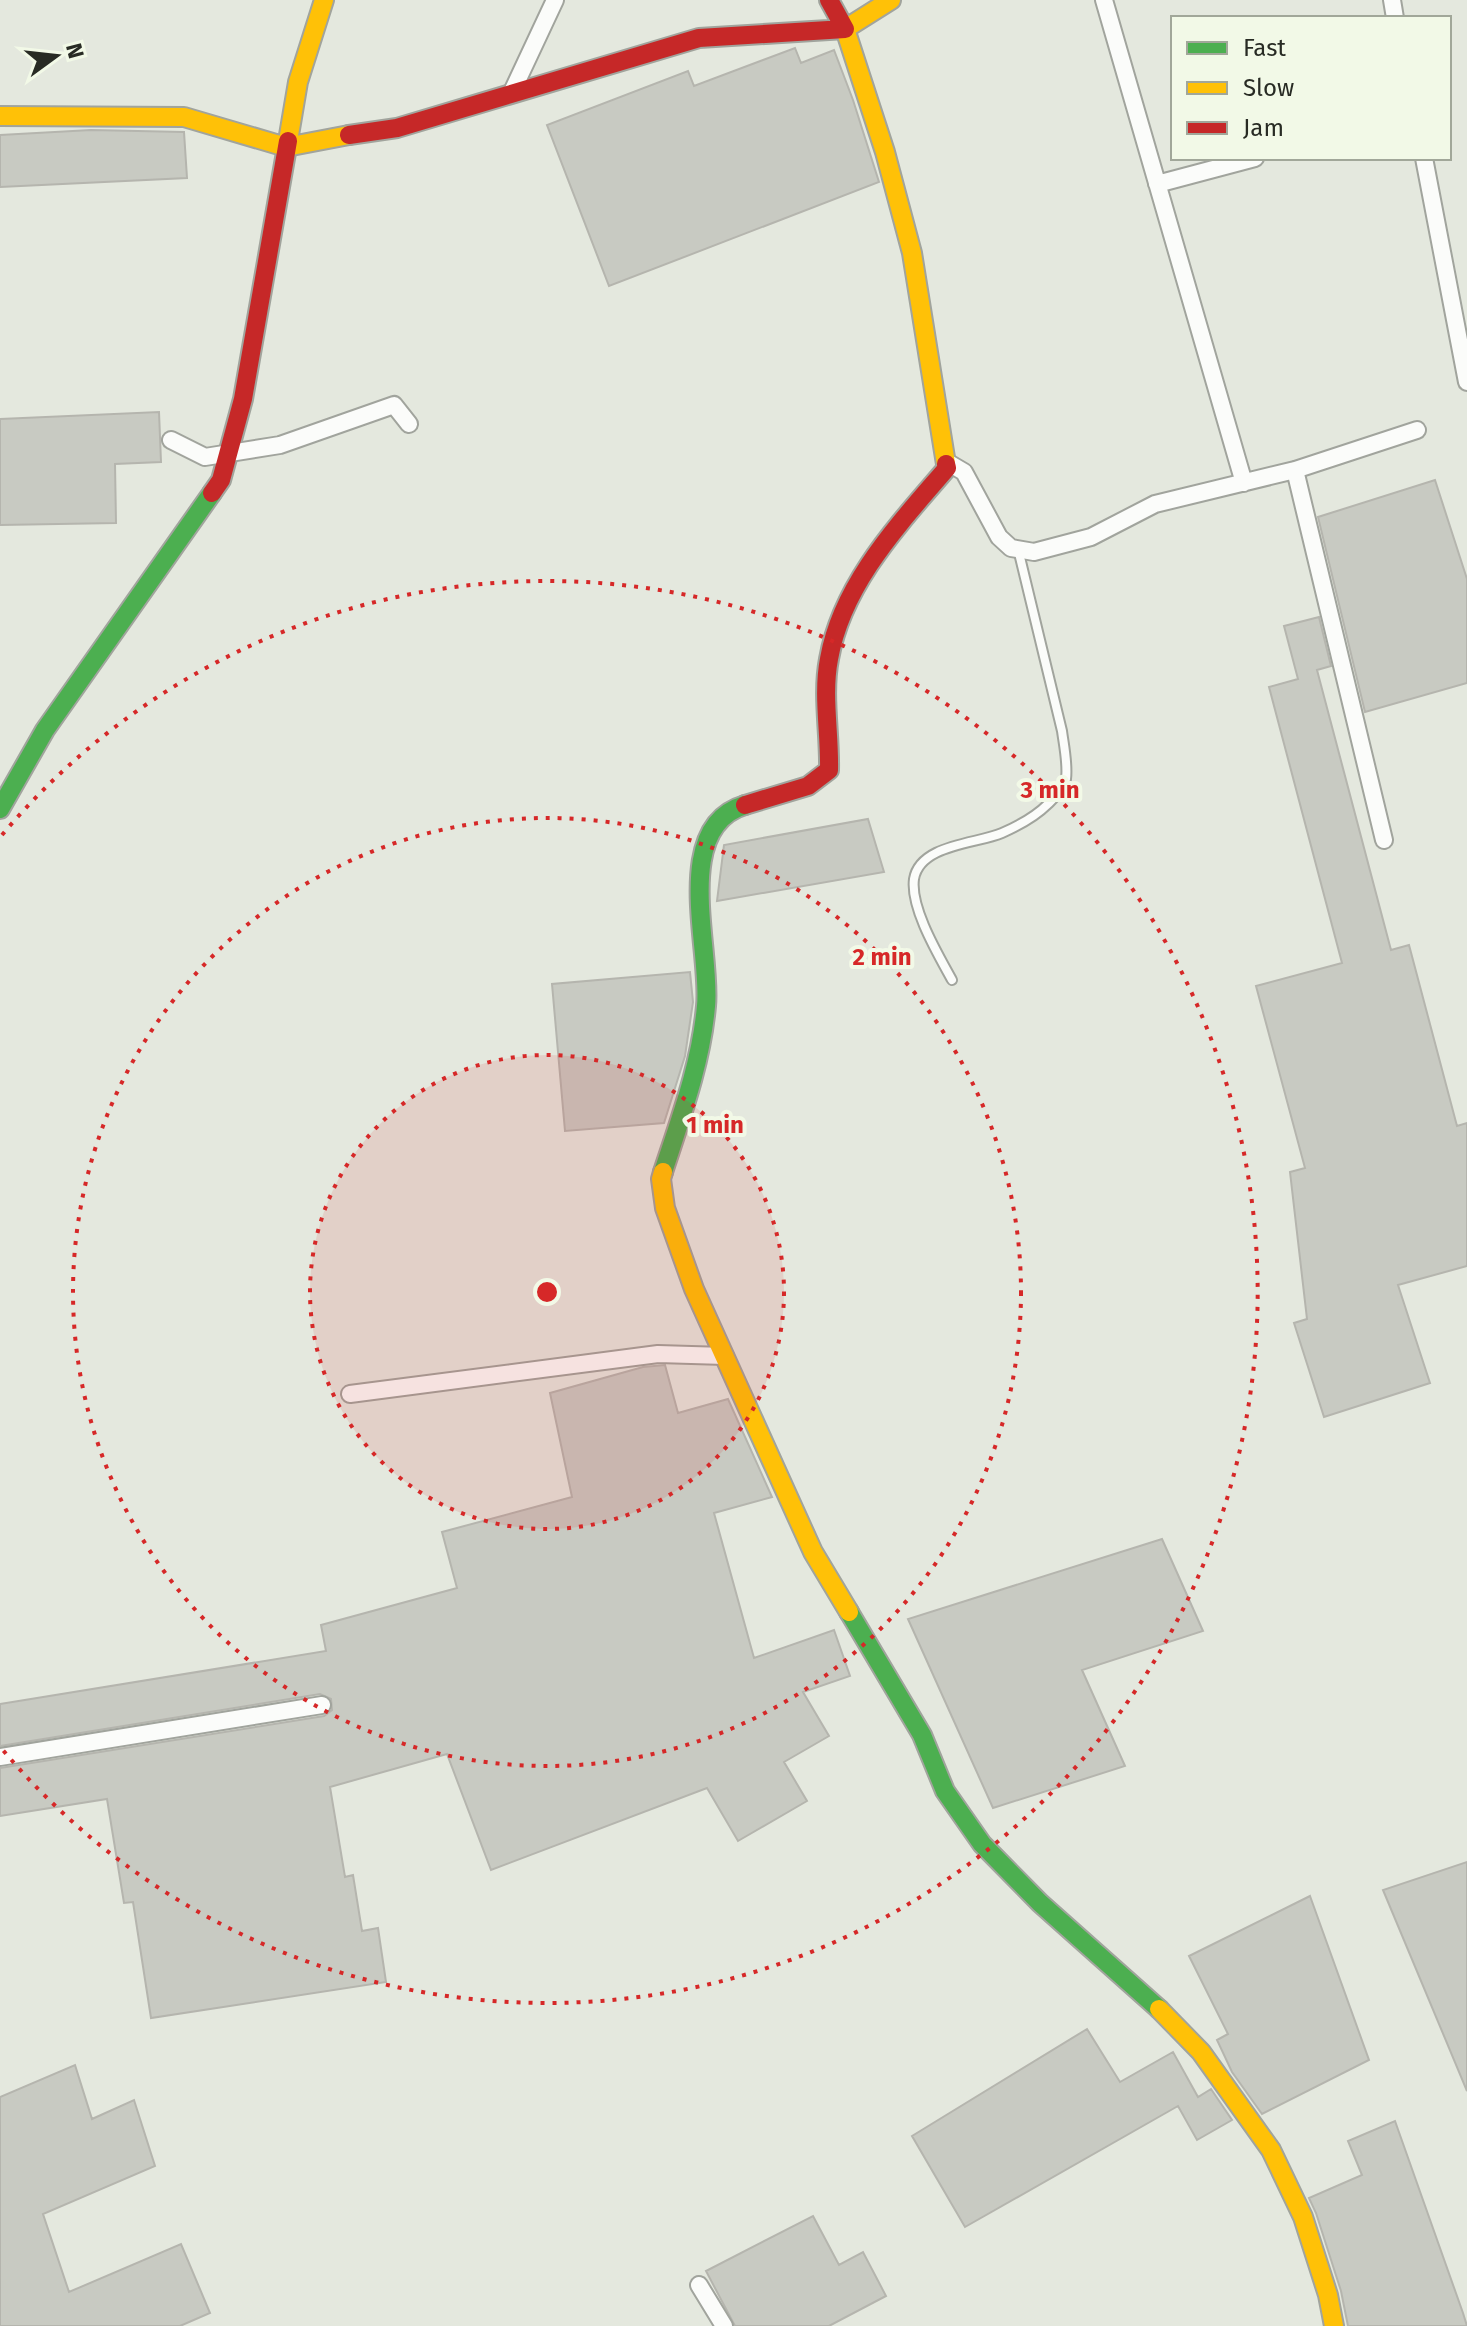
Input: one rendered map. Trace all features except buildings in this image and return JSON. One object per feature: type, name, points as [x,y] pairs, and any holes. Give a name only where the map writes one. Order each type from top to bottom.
[{"type":"street","points":[[0,809],[45,730],[221,480],[243,399],[298,82],[324,0]]},
{"type":"street","points":[[511,94],[555,0]]},
{"type":"street","points":[[829,0],[845,29],[885,152],[912,253],[947,468],[864,572],[840,620],[828,663],[829,770],[808,786],[738,807],[715,823],[704,852],[698,904],[707,1002],[699,1059],[661,1179],[665,1208],[694,1289],[813,1552],[922,1735],[945,1791],[982,1844],[1040,1903],[1158,2008],[1201,2052],[1271,2150],[1284,2176],[1303,2217],[1328,2295],[1334,2326]]},
{"type":"street","points":[[0,116],[184,117],[286,147],[397,128],[699,38],[845,29],[891,0]]},
{"type":"street","points":[[1104,0],[1244,483]]},
{"type":"street","points":[[1157,184],[1247,160]]},
{"type":"street","points":[[1424,160],[1467,382]]},
{"type":"street","points":[[171,440],[205,457],[280,445],[394,405],[409,424]]},
{"type":"street","points":[[947,462],[964,472],[999,537],[1011,548],[1034,552],[1091,537],[1155,504],[1295,470],[1417,430]]},
{"type":"street","points":[[1295,470],[1384,840]]},
{"type":"street","points":[[350,1394],[658,1354],[725,1356]]},
{"type":"street","points":[[0,1757],[322,1705]]},
{"type":"street","points":[[699,2285],[724,2326]]},
{"type":"lane","points":[[952,980],[927,935],[918,905],[914,879],[919,867],[940,851],[1002,834],[1040,812],[1060,793],[1066,781],[1062,731],[1017,549]]},
{"type":"traffic: fast","points":[[0,809],[45,730],[212,493]]},
{"type":"traffic: fast","points":[[663,1172],[700,1048],[706,1006],[701,864],[708,838],[722,818],[745,805]]},
{"type":"traffic: fast","points":[[849,1612],[922,1735],[945,1791],[982,1844],[1040,1903],[1159,2009]]},
{"type":"traffic: slow","points":[[288,141],[298,82],[324,0]]},
{"type":"traffic: slow","points":[[891,0],[845,29],[885,152],[912,253],[946,464]]},
{"type":"traffic: slow","points":[[0,116],[184,117],[286,147],[349,135]]},
{"type":"traffic: slow","points":[[663,1172],[665,1208],[694,1289],[813,1552],[849,1612]]},
{"type":"traffic: slow","points":[[1159,2009],[1201,2052],[1271,2150],[1303,2217],[1328,2295],[1334,2326]]},
{"type":"traffic: jam","points":[[349,135],[397,128],[699,38],[845,29],[829,0]]},
{"type":"traffic: jam","points":[[212,493],[221,480],[243,399],[288,141]]},
{"type":"traffic: jam","points":[[745,805],[808,786],[829,770],[826,686],[829,659],[846,605],[875,556],[947,468],[946,464]]}]
